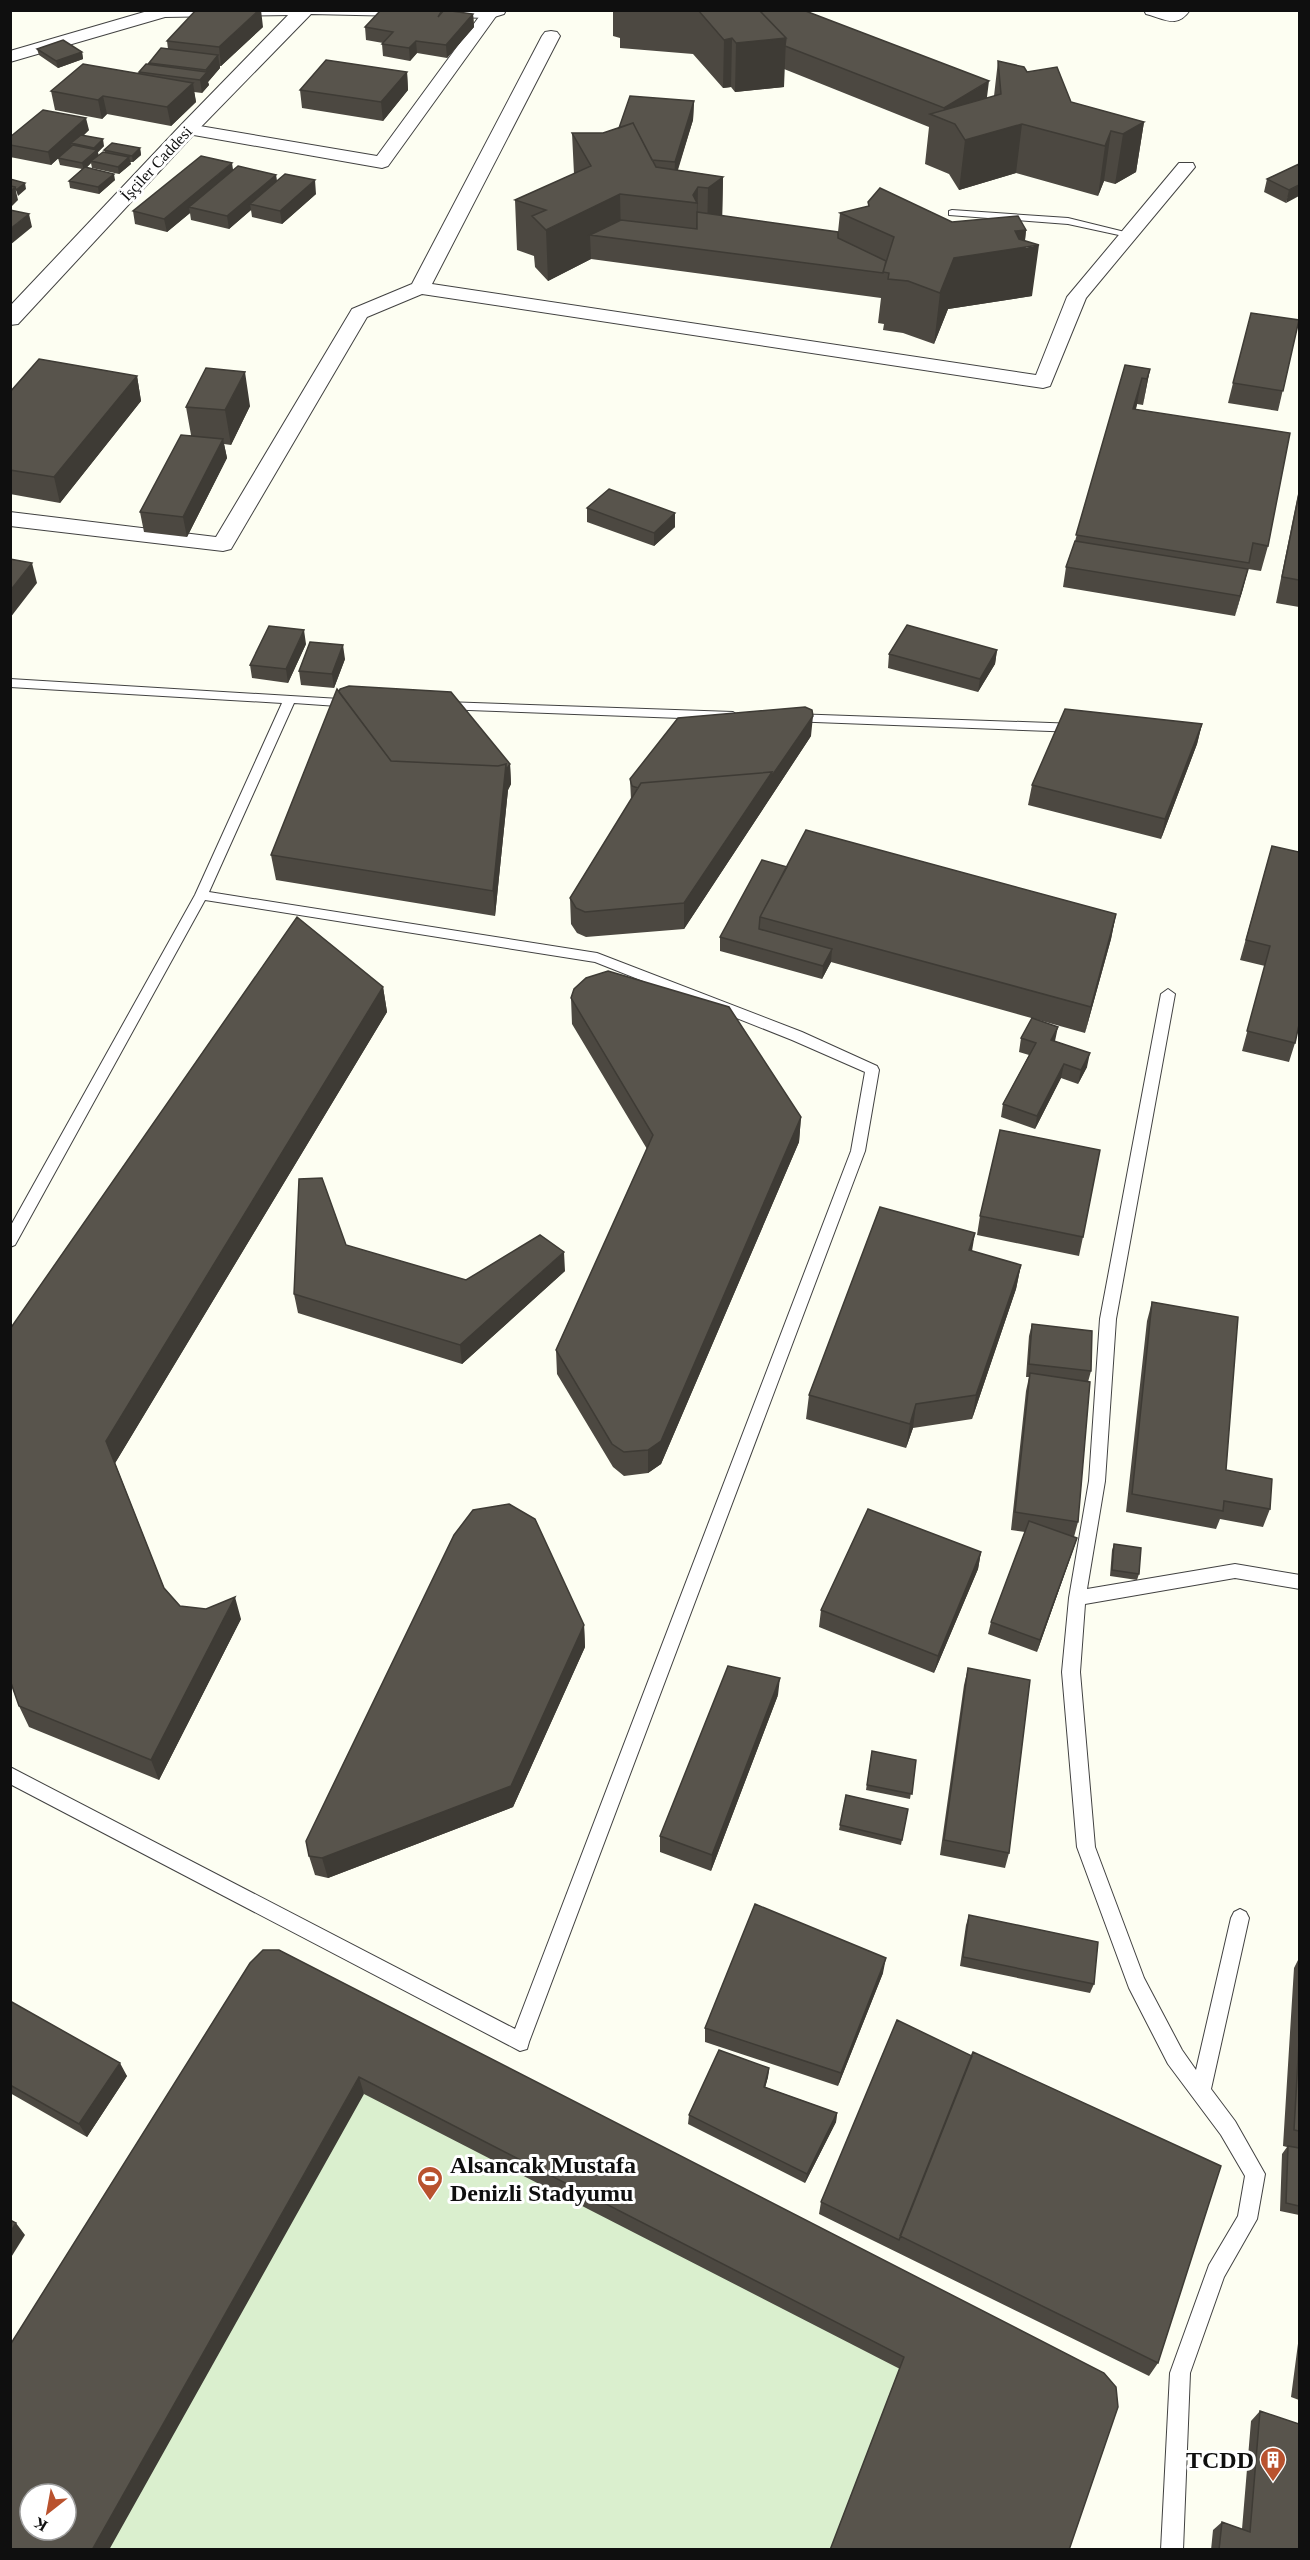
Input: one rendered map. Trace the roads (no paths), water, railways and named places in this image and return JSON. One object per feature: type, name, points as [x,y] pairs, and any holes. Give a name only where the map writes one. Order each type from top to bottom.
[{"type":"street","points":[[10,57],[164,12],[292,10]]},
{"type":"street","name":"İşçiler Caddesi","points":[[10,319],[188,129],[304,10]]},
{"type":"street","points":[[317,10],[494,11]]},
{"type":"street","points":[[1152,10],[1179,14]]},
{"type":"street","points":[[188,129],[382,162],[494,11]]},
{"type":"street","points":[[420,288],[550,36]]},
{"type":"street","points":[[10,519],[223,544],[359,313],[420,288],[1043,382],[1077,297],[1186,167]]},
{"type":"lane","points":[[952,213],[1068,221],[1128,234]]},
{"type":"lane","points":[[10,683],[289,702],[370,704]]},
{"type":"lane","points":[[10,1241],[201,895],[289,702]]},
{"type":"lane","points":[[427,706],[746,716]]},
{"type":"lane","points":[[782,717],[1091,728]]},
{"type":"lane","points":[[10,1774],[520,2042],[858,1151],[873,1070],[764,1023],[597,958],[201,895]]},
{"type":"lane","points":[[1168,994],[1108,1319],[1096,1480],[1077,1598],[1071,1672],[1086,1847],[1136,1982],[1175,2057],[1228,2128],[1255,2174],[1247,2219],[1216,2272],[1180,2373],[1172,2550]]},
{"type":"lane","points":[[1077,1598],[1141,1589],[1235,1571],[1299,1582]]},
{"type":"lane","points":[[1201,2091],[1240,1918]]},
{"type":"place","name":"Alsancak Mustafa Denizli Stadyumu","points":[[430,2202]]},
{"type":"place","name":"TCDD","points":[[1273,2483]]}]
